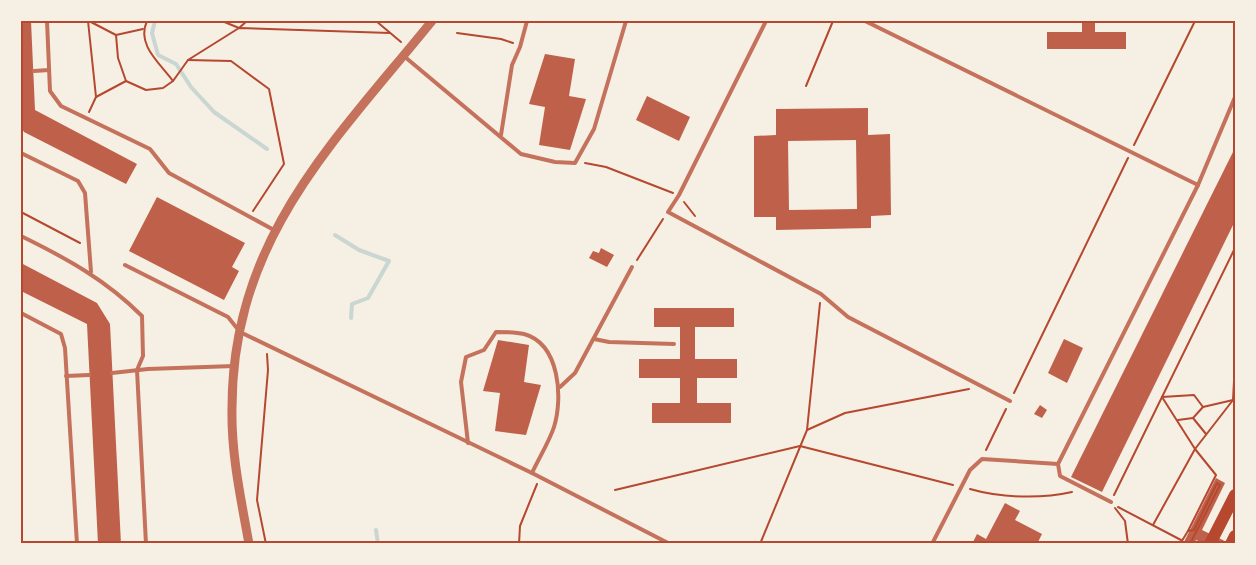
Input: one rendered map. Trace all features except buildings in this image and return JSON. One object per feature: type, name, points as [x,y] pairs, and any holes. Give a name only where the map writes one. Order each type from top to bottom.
[{"type":"main road","points":[[1210,544],[1235,495]]},
{"type":"main road","points":[[1231,544],[1235,536]]},
{"type":"street","points":[[249,544],[232,431],[235,366],[240,332],[252,286],[274,230],[311,170],[432,21]]},
{"type":"lane","points":[[47,21],[50,91],[61,106],[150,149],[170,173],[274,230]]},
{"type":"lane","points":[[501,136],[512,65],[527,21]]},
{"type":"lane","points":[[404,56],[520,154],[555,162],[576,161],[594,129],[626,21]]},
{"type":"lane","points":[[766,21],[679,195],[668,212],[821,294],[848,317],[1010,401]]},
{"type":"lane","points":[[864,21],[1198,185]]},
{"type":"lane","points":[[34,71],[49,70]]},
{"type":"lane","points":[[1110,502],[1060,476],[1058,464],[1198,185],[1235,97]]},
{"type":"lane","points":[[21,153],[78,181],[85,193],[91,273]]},
{"type":"lane","points":[[21,236],[91,273],[123,297],[142,316],[143,356],[137,370],[146,544]]},
{"type":"lane","points":[[125,265],[228,317],[240,332],[531,473],[670,544]]},
{"type":"lane","points":[[559,388],[575,373],[632,267]]},
{"type":"lane","points":[[21,313],[61,334],[77,544]]},
{"type":"lane","points":[[468,443],[461,382],[466,357],[484,350],[496,332],[526,334],[545,349],[554,366],[559,388],[554,426],[531,473]]},
{"type":"lane","points":[[594,339],[609,342],[674,344]]},
{"type":"lane","points":[[112,374],[137,370],[235,366]]},
{"type":"lane","points":[[66,376],[90,375]]},
{"type":"lane","points":[[932,544],[970,470],[982,459],[1058,464]]},
{"type":"path","points":[[88,21],[116,35],[143,29]]},
{"type":"path","points":[[87,118],[96,97],[88,21]]},
{"type":"path","points":[[147,21],[143,29],[146,47],[173,81]]},
{"type":"path","points":[[222,21],[239,28],[390,33]]},
{"type":"path","points":[[116,35],[118,58],[126,81],[146,90],[163,88],[173,81],[188,60],[247,21]]},
{"type":"path","points":[[806,86],[833,21]]},
{"type":"path","points":[[982,459],[1195,21]]},
{"type":"path","points":[[457,33],[509,41]]},
{"type":"path","points":[[188,60],[231,61],[269,89],[284,164],[249,217]]},
{"type":"path","points":[[96,97],[126,81]]},
{"type":"path","points":[[576,161],[606,167],[679,195],[709,234]]},
{"type":"path","points":[[21,212],[90,248]]},
{"type":"path","points":[[632,267],[668,212]]},
{"type":"path","points":[[1110,502],[1235,248]]},
{"type":"path","points":[[760,544],[807,430],[821,294]]},
{"type":"path","points":[[266,345],[268,370],[257,500],[266,544]]},
{"type":"path","points":[[1153,525],[1195,449],[1233,400],[1235,362]]},
{"type":"path","points":[[807,430],[845,413],[983,387]]},
{"type":"path","points":[[1162,397],[1194,394],[1203,407]]},
{"type":"path","points":[[1110,502],[1180,542],[1188,531],[1216,475],[1195,449],[1162,397]]},
{"type":"path","points":[[1177,420],[1193,418],[1203,407],[1233,400]]},
{"type":"path","points":[[1193,418],[1206,435]]},
{"type":"path","points":[[615,489],[801,446],[989,495],[1059,495],[1086,489]]},
{"type":"path","points":[[519,544],[520,526],[540,478]]},
{"type":"path","points":[[1188,531],[1194,530],[1217,483],[1220,485],[1190,544]]},
{"type":"path","points":[[1110,502],[1125,521],[1128,544]]},
{"type":"waterway","points":[[155,21],[152,33],[158,55],[176,64],[191,87],[214,112],[267,149]]},
{"type":"waterway","points":[[335,235],[359,250],[389,261],[368,298],[352,304],[351,318]]},
{"type":"waterway","points":[[376,530],[378,544]]}]
